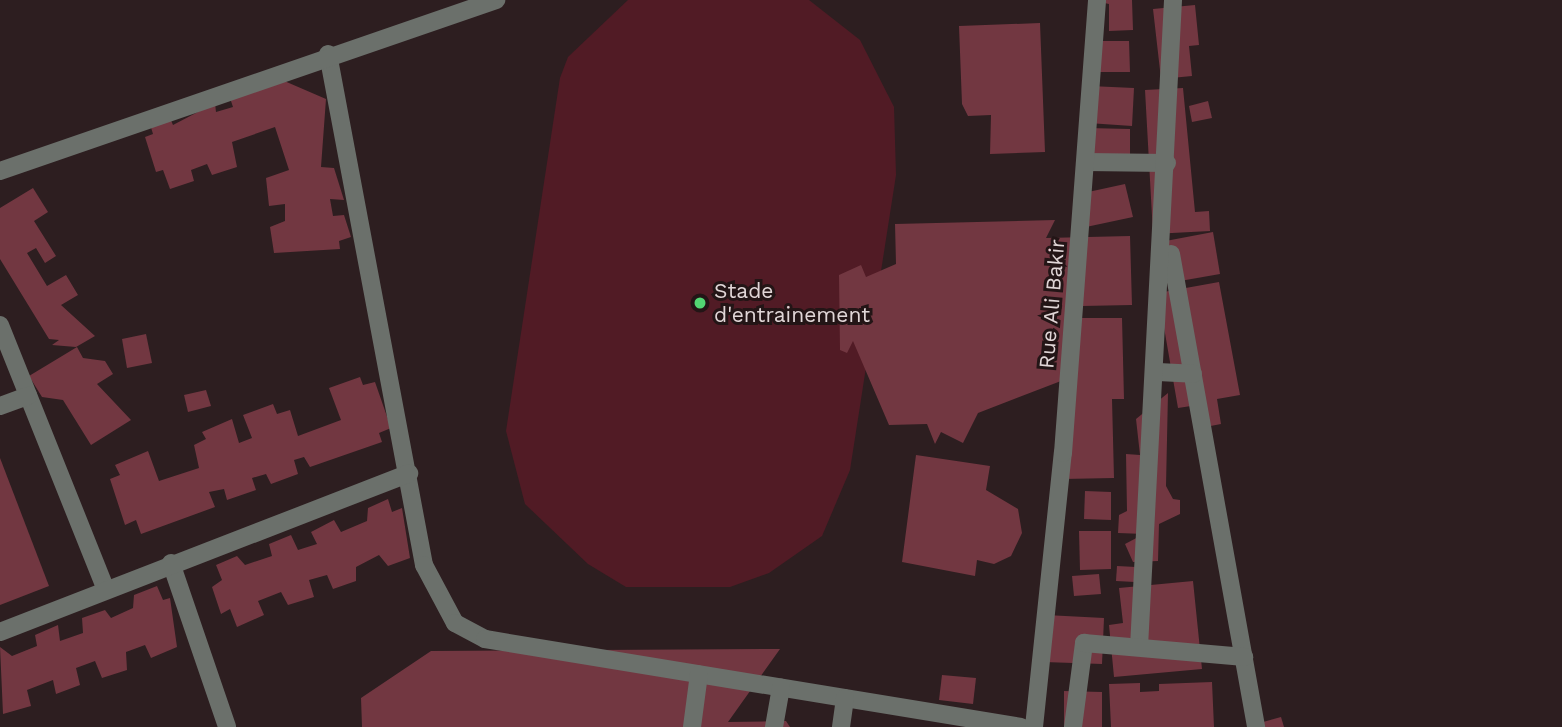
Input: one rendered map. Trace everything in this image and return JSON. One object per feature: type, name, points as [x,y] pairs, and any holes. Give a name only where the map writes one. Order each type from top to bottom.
[{"type":"street","points":[[0,171],[328,54],[496,0]]},
{"type":"street","name":"Rue Ali Bakir","points":[[1034,727],[1086,162],[1097,0]]},
{"type":"street","points":[[1139,647],[1158,372],[1174,0]]},
{"type":"street","points":[[328,54],[409,473],[424,565],[455,623],[485,639],[1021,727]]},
{"type":"street","points":[[1086,162],[1167,163]]},
{"type":"street","points":[[1165,223],[1256,727]]},
{"type":"street","points":[[0,325],[105,588]]},
{"type":"street","points":[[1158,372],[1194,374]]},
{"type":"street","points":[[0,406],[28,396]]},
{"type":"street","points":[[0,632],[105,588],[409,473]]},
{"type":"street","points":[[171,563],[226,727]]},
{"type":"street","points":[[1073,727],[1084,643],[1244,657]]},
{"type":"street","points":[[692,727],[699,674]]},
{"type":"street","points":[[774,727],[780,688]]},
{"type":"street","points":[[841,727],[845,698]]},
{"type":"shaded area","name":"Stade d'entrainement","points":[[628,0],[809,0],[860,40],[894,107],[896,175],[850,470],[822,536],[769,573],[730,587],[626,587],[588,564],[525,504],[506,431],[560,78],[568,57]]},
{"type":"building","points":[[1090,0],[1132,0],[1133,30],[1109,31],[1109,4]]},
{"type":"building","points":[[1195,5],[1199,45],[1189,46],[1192,76],[1161,79],[1153,9]]},
{"type":"building","points":[[1040,23],[1045,152],[990,154],[991,115],[968,116],[962,104],[959,26]]},
{"type":"building","points":[[1093,41],[1129,41],[1130,72],[1094,72]]},
{"type":"building","points":[[282,80],[326,99],[321,167],[334,168],[344,200],[330,199],[333,216],[344,215],[351,237],[339,241],[340,249],[274,253],[270,227],[285,221],[285,204],[269,206],[266,178],[289,170],[275,127],[232,142],[237,167],[212,175],[207,164],[191,170],[194,181],[170,189],[163,170],[156,172],[145,137],[153,134],[150,124],[170,118],[173,125],[215,103],[216,112],[233,107],[230,98]]},
{"type":"building","points":[[1090,86],[1134,88],[1132,126],[1088,123]]},
{"type":"building","points":[[1183,88],[1195,212],[1209,211],[1210,231],[1153,234],[1145,90]]},
{"type":"building","points":[[1208,101],[1212,118],[1192,122],[1189,106]]},
{"type":"building","points":[[1087,128],[1130,129],[1130,161],[1086,160]]},
{"type":"building","points":[[1125,184],[1133,217],[1086,227],[1079,194]]},
{"type":"building","points":[[33,188],[48,212],[34,221],[56,256],[45,263],[36,248],[27,253],[47,286],[66,275],[78,295],[61,305],[95,336],[76,347],[52,345],[59,340],[49,339],[0,259],[0,208]]},
{"type":"building","points":[[1055,220],[1046,238],[1130,236],[1132,305],[1082,306],[1070,318],[1122,318],[1124,399],[1112,399],[1114,478],[1063,479],[1061,381],[978,413],[963,443],[941,432],[935,444],[927,424],[889,425],[853,341],[847,353],[840,350],[839,275],[861,265],[866,277],[896,264],[895,224]]},
{"type":"building","points":[[1213,232],[1220,274],[1163,284],[1155,243]]},
{"type":"building","points":[[1219,282],[1240,395],[1217,399],[1221,424],[1195,429],[1191,406],[1178,408],[1158,293]]},
{"type":"building","points":[[146,334],[152,363],[127,368],[122,339]]},
{"type":"building","points":[[77,347],[83,358],[105,361],[113,374],[97,384],[131,420],[91,445],[63,400],[42,397],[29,376]]},
{"type":"building","points":[[360,377],[363,385],[375,382],[391,428],[379,433],[382,442],[310,467],[304,457],[294,460],[298,474],[271,484],[266,474],[252,478],[256,490],[227,500],[224,489],[209,492],[215,507],[141,534],[136,520],[125,525],[110,479],[120,475],[115,465],[148,451],[159,481],[199,468],[194,445],[206,439],[202,432],[232,419],[239,443],[252,438],[243,415],[273,404],[277,414],[290,410],[298,436],[341,420],[329,388]]},
{"type":"building","points":[[206,390],[211,406],[188,412],[184,395]]},
{"type":"building","points":[[1168,393],[1166,486],[1173,499],[1180,500],[1180,514],[1159,524],[1158,561],[1133,562],[1125,544],[1144,534],[1118,533],[1119,515],[1127,511],[1126,454],[1140,455],[1136,419]]},
{"type":"building","points":[[916,455],[990,466],[986,490],[1018,509],[1022,533],[1011,556],[994,564],[977,560],[975,576],[902,562]]},
{"type":"building","points":[[0,458],[49,586],[0,605]]},
{"type":"building","points":[[1085,491],[1111,492],[1111,520],[1084,519]]},
{"type":"building","points":[[388,499],[392,512],[402,508],[410,558],[388,566],[379,555],[356,567],[356,581],[333,589],[327,575],[309,580],[314,597],[288,605],[281,592],[258,601],[264,615],[237,627],[230,609],[221,614],[212,587],[222,580],[216,565],[237,556],[245,565],[272,556],[269,544],[291,535],[298,550],[317,544],[311,532],[334,520],[341,532],[367,521],[368,508]]},
{"type":"building","points":[[1079,531],[1111,531],[1111,569],[1080,570]]},
{"type":"building","points":[[1117,566],[1136,567],[1135,582],[1116,581]]},
{"type":"building","points":[[1099,574],[1101,594],[1074,596],[1072,576]]},
{"type":"building","points":[[1193,581],[1202,669],[1114,677],[1109,625],[1123,623],[1119,588]]},
{"type":"building","points":[[157,586],[163,600],[170,598],[177,647],[151,658],[145,645],[126,652],[127,670],[102,678],[95,661],[76,668],[80,685],[56,694],[53,680],[27,690],[31,706],[3,714],[0,647],[12,656],[37,646],[35,635],[58,625],[60,641],[83,633],[82,618],[105,610],[111,618],[133,608],[134,595]]},
{"type":"building","points":[[1046,615],[1104,618],[1102,664],[1044,662]]},
{"type":"building","points":[[780,649],[728,722],[786,721],[790,727],[362,727],[361,698],[431,651]]},
{"type":"building","points":[[942,675],[976,678],[973,704],[939,700]]},
{"type":"building","points":[[1212,682],[1214,727],[1111,727],[1109,684],[1140,683],[1140,692],[1159,691],[1159,684]]},
{"type":"building","points":[[1064,691],[1102,692],[1102,727],[1064,727]]},
{"type":"building","points":[[1281,717],[1284,727],[1249,727],[1249,726]]},
{"type":"place","name":"Stade d'entrainement","points":[[700,303]]}]
